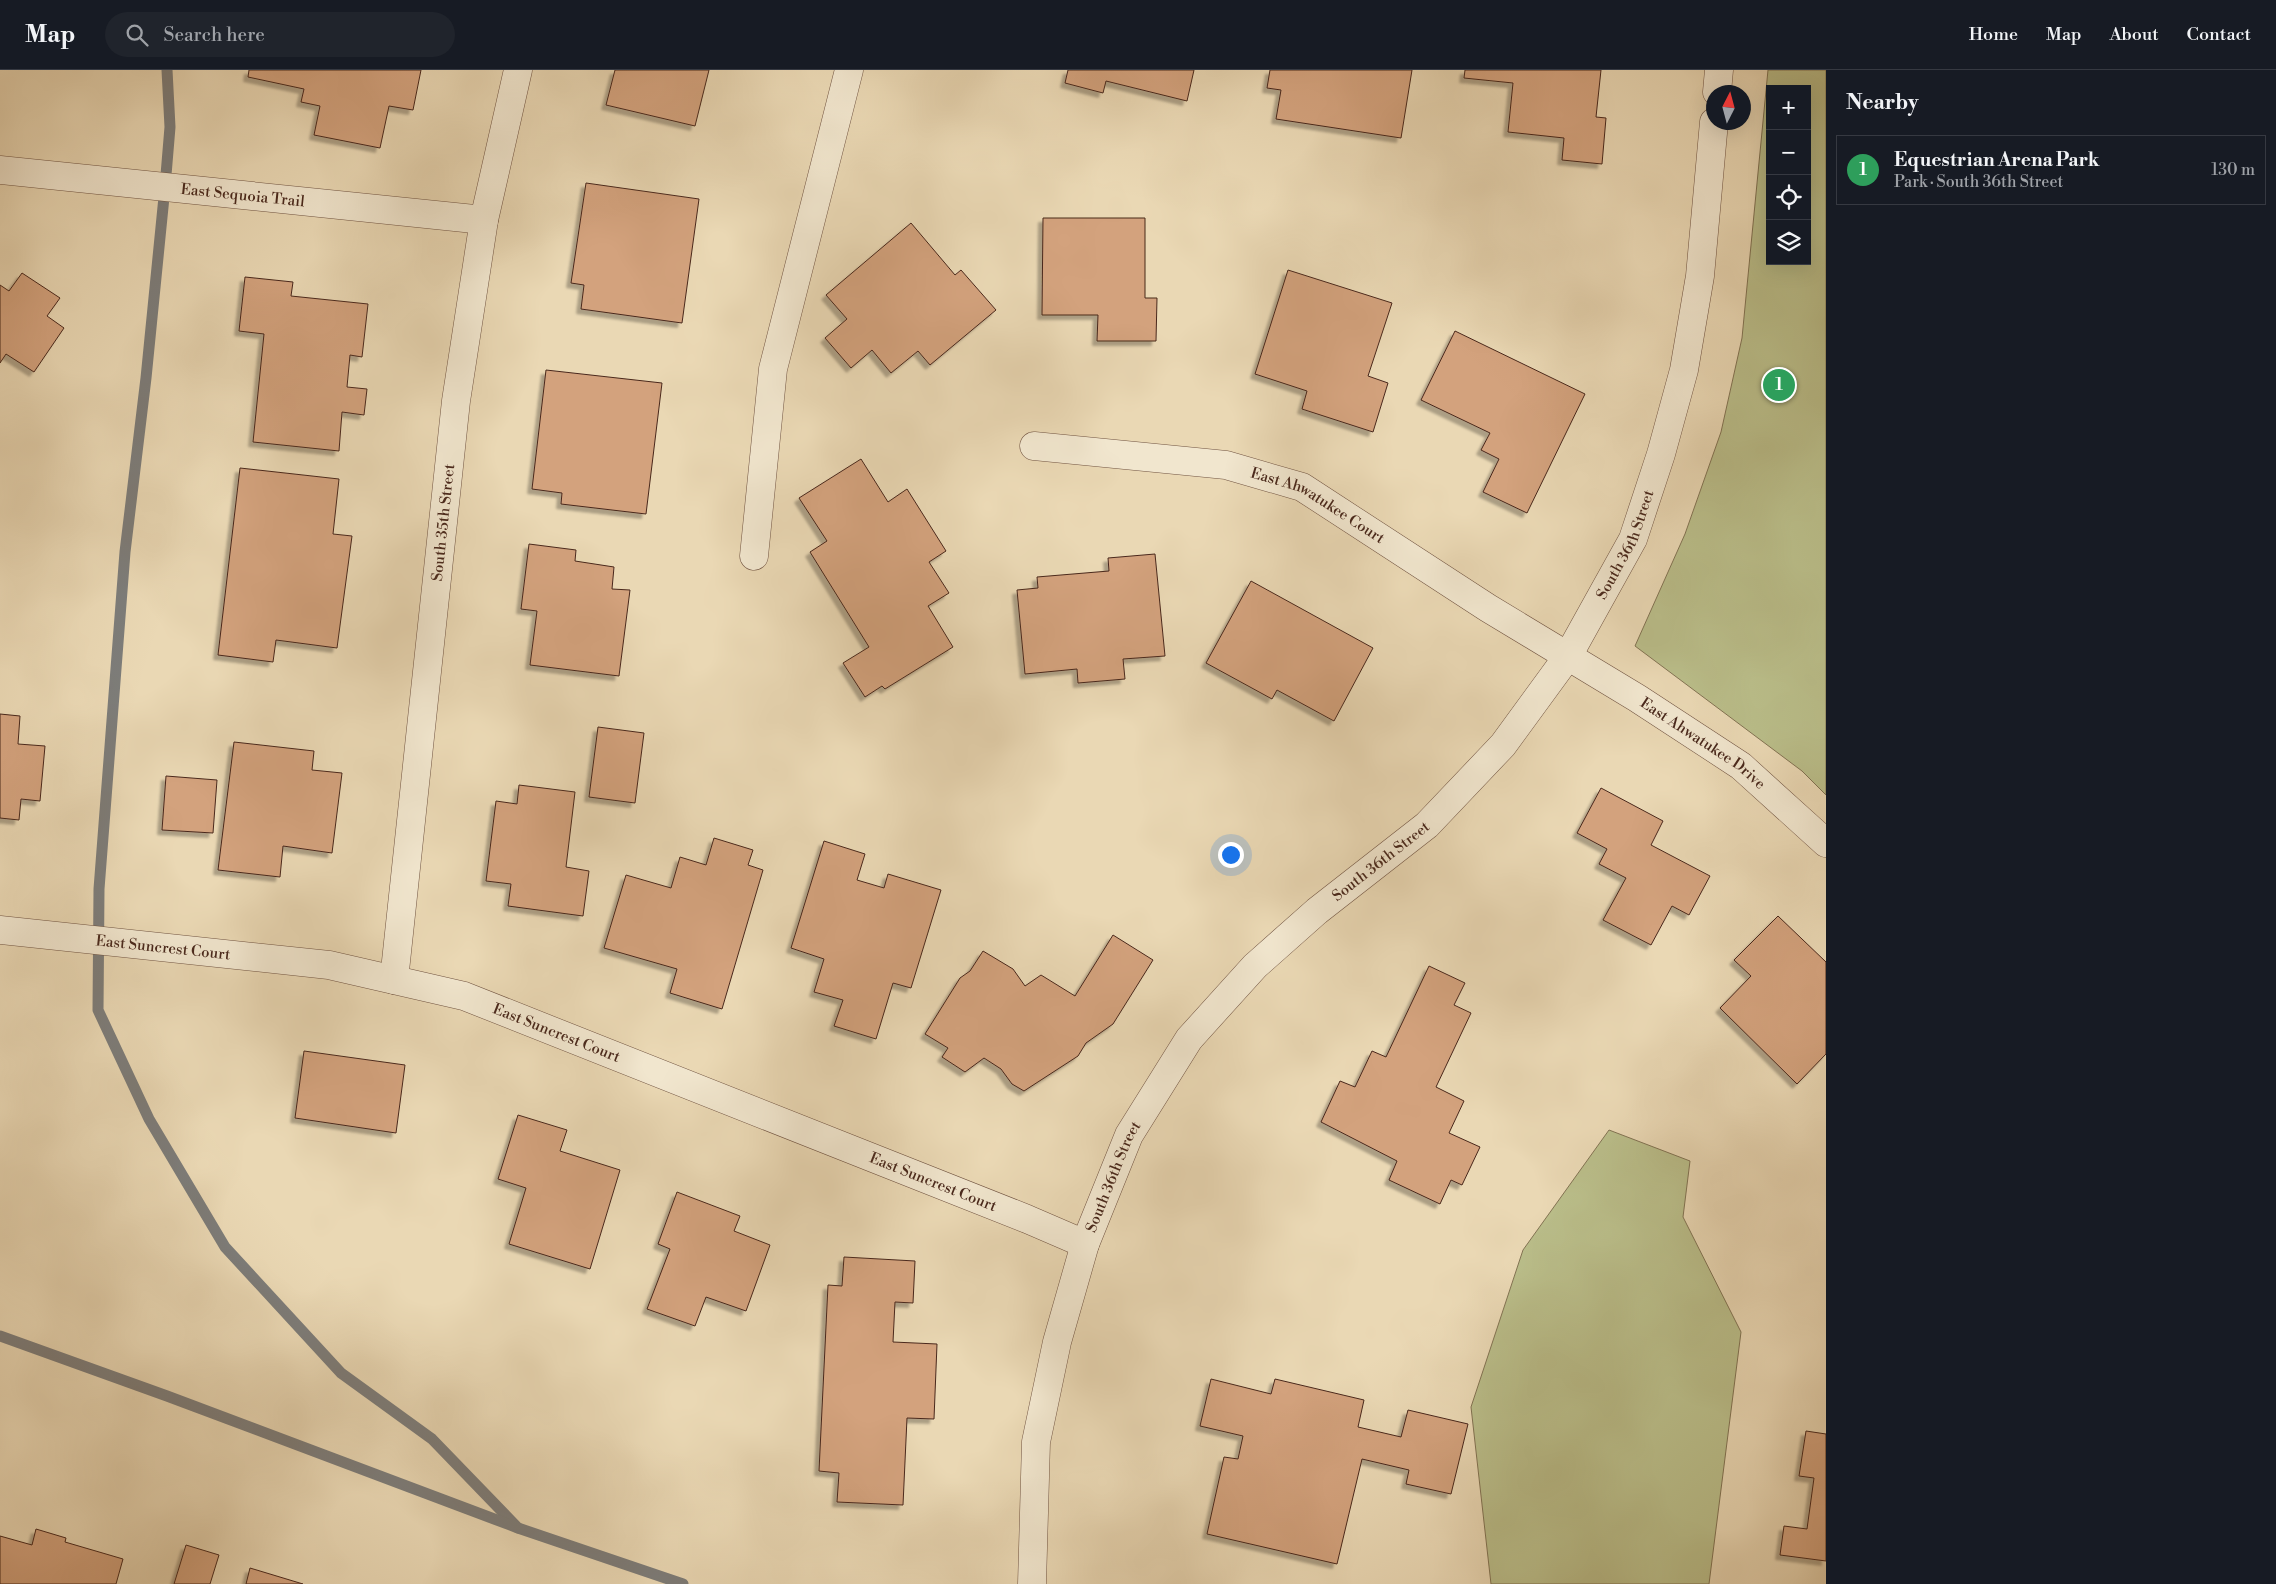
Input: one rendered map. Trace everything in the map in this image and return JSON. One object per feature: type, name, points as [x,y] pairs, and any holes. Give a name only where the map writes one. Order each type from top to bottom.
[{"type":"street","name":"South 35th Street","points":[[394,980],[456,401],[484,220],[518,70]]},
{"type":"street","points":[[754,556],[773,369],[849,70]]},
{"type":"street","points":[[1718,85],[1719,70]]},
{"type":"street","name":"South 36th Street","points":[[1032,1584],[1036,1442],[1057,1342],[1085,1244],[1129,1135],[1190,1039],[1256,966],[1317,911],[1427,825],[1503,746],[1568,656],[1633,539],[1661,454],[1684,370],[1700,276],[1713,130]]},
{"type":"street","name":"East Sequoia Trail","points":[[0,170],[484,220]]},
{"type":"street","name":"East Ahwatukee Court","points":[[1034,446],[1226,465],[1302,487],[1488,608],[1568,656]]},
{"type":"street","name":"East Ahwatukee Drive","points":[[1568,656],[1637,698],[1741,766],[1826,843]]},
{"type":"street","name":"East Suncrest Court","points":[[0,930],[329,965],[464,996],[1027,1219],[1085,1244]]},
{"type":"green space","points":[[1768,70],[1826,70],[1826,795],[1802,771],[1635,646],[1685,534],[1721,432],[1742,338],[1766,91],[1766,265],[1811,265],[1811,85],[1767,85]]},
{"type":"green space","points":[[1609,1130],[1690,1161],[1683,1217],[1741,1332],[1709,1584],[1491,1584],[1471,1407],[1523,1250]]},
{"type":"building","points":[[249,70],[421,70],[413,110],[389,106],[380,148],[314,135],[320,106],[301,102],[304,89],[248,77]]},
{"type":"building","points":[[615,70],[709,70],[695,126],[606,105]]},
{"type":"building","points":[[1068,70],[1194,70],[1187,101],[1106,81],[1103,93],[1065,83]]},
{"type":"building","points":[[1270,70],[1412,70],[1401,138],[1276,119],[1281,90],[1267,88]]},
{"type":"building","points":[[1465,70],[1601,70],[1596,117],[1606,118],[1602,164],[1562,160],[1564,138],[1508,132],[1513,83],[1464,78]]},
{"type":"building","points":[[586,183],[699,199],[682,323],[581,309],[584,285],[571,283]]},
{"type":"building","points":[[1043,218],[1145,218],[1145,298],[1157,298],[1156,341],[1097,341],[1098,315],[1042,315]]},
{"type":"building","points":[[911,223],[955,275],[961,270],[996,310],[930,365],[918,351],[891,373],[872,350],[851,368],[825,338],[847,319],[826,295]]},
{"type":"building","points":[[1288,270],[1392,303],[1368,376],[1388,383],[1373,432],[1302,409],[1307,391],[1255,374]]},
{"type":"building","points":[[22,273],[60,298],[47,316],[64,328],[34,372],[6,354],[0,363],[0,285],[9,291]]},
{"type":"building","points":[[245,277],[293,282],[291,296],[368,304],[362,357],[350,355],[347,387],[367,389],[364,415],[342,412],[339,451],[253,442],[264,334],[239,331]]},
{"type":"building","points":[[1455,331],[1585,394],[1527,513],[1483,492],[1499,459],[1481,450],[1490,433],[1421,400]]},
{"type":"building","points":[[546,370],[662,383],[646,514],[561,504],[562,493],[532,489]]},
{"type":"building","points":[[861,459],[888,502],[907,489],[946,551],[929,562],[949,593],[928,606],[953,647],[885,689],[882,686],[865,697],[843,663],[869,647],[810,552],[827,541],[799,498]]},
{"type":"building","points":[[240,468],[339,479],[333,534],[352,536],[337,648],[276,640],[273,662],[218,655]]},
{"type":"building","points":[[529,544],[576,550],[575,561],[614,567],[612,589],[630,590],[619,676],[530,665],[537,611],[521,609]]},
{"type":"building","points":[[1155,554],[1165,656],[1123,659],[1125,679],[1078,683],[1077,669],[1025,674],[1017,590],[1038,588],[1037,577],[1109,571],[1108,558]]},
{"type":"building","points":[[1251,581],[1373,648],[1334,721],[1277,690],[1272,699],[1206,663]]},
{"type":"building","points":[[0,714],[20,716],[18,744],[45,746],[40,801],[21,799],[19,820],[0,818]]},
{"type":"building","points":[[598,727],[644,733],[635,803],[589,797]]},
{"type":"building","points":[[234,742],[314,751],[312,770],[342,773],[332,853],[283,846],[280,877],[218,870]]},
{"type":"building","points":[[166,776],[217,780],[213,833],[162,830]]},
{"type":"building","points":[[519,785],[575,792],[566,867],[589,871],[583,916],[508,906],[511,884],[486,881],[496,801],[517,804]]},
{"type":"building","points":[[1601,788],[1663,821],[1651,845],[1710,876],[1689,915],[1672,906],[1651,945],[1603,920],[1626,878],[1599,864],[1607,849],[1577,833]]},
{"type":"building","points":[[714,838],[753,850],[748,865],[763,870],[722,1009],[670,993],[677,969],[604,948],[626,875],[671,888],[680,857],[706,865]]},
{"type":"building","points":[[824,841],[865,854],[857,880],[884,888],[888,874],[941,890],[911,988],[893,983],[876,1039],[834,1026],[843,1000],[814,992],[824,959],[791,948]]},
{"type":"building","points":[[1778,916],[1826,962],[1826,1054],[1797,1084],[1720,1008],[1751,976],[1734,960]]},
{"type":"building","points":[[1113,935],[1153,960],[1113,1024],[1086,1043],[1078,1056],[1024,1091],[1012,1084],[1001,1069],[984,1058],[965,1072],[942,1057],[948,1048],[925,1034],[960,978],[970,971],[983,951],[1013,969],[1025,986],[1041,975],[1075,996]]},
{"type":"building","points":[[1429,966],[1465,983],[1454,1005],[1471,1013],[1436,1087],[1464,1101],[1449,1133],[1480,1147],[1462,1185],[1451,1180],[1440,1204],[1389,1180],[1397,1161],[1321,1122],[1340,1081],[1355,1087],[1372,1051],[1386,1057]]},
{"type":"building","points":[[304,1051],[405,1065],[396,1133],[295,1118]]},
{"type":"building","points":[[518,1115],[567,1130],[560,1151],[620,1170],[590,1269],[509,1244],[526,1188],[498,1179]]},
{"type":"building","points":[[677,1192],[740,1216],[734,1231],[770,1245],[746,1311],[706,1297],[695,1326],[647,1309],[670,1249],[658,1244]]},
{"type":"building","points":[[844,1257],[915,1261],[913,1303],[895,1302],[893,1342],[937,1344],[934,1419],[907,1418],[903,1505],[837,1502],[839,1473],[819,1471],[828,1285],[842,1286]]},
{"type":"building","points":[[1211,1379],[1271,1394],[1275,1379],[1364,1400],[1358,1427],[1401,1437],[1408,1410],[1468,1424],[1451,1494],[1406,1484],[1409,1470],[1362,1459],[1337,1564],[1207,1534],[1224,1457],[1238,1459],[1243,1436],[1200,1426]]},
{"type":"building","points":[[1806,1431],[1826,1434],[1826,1561],[1780,1555],[1784,1526],[1807,1529],[1814,1478],[1799,1476]]},
{"type":"building","points":[[36,1529],[66,1538],[65,1542],[123,1559],[116,1584],[0,1584],[0,1536],[32,1545]]},
{"type":"building","points":[[186,1545],[219,1555],[210,1584],[174,1584]]},
{"type":"building","points":[[250,1568],[303,1584],[246,1584]]},
{"type":"waterway","points":[[167,70],[170,127],[146,378],[125,552],[99,889],[98,1010],[149,1119],[225,1247],[341,1373],[432,1439],[518,1528]]},
{"type":"waterway","points":[[0,1336],[167,1396],[518,1528],[683,1584]]},
{"type":"place","name":"Equestrian Arena Park","points":[[1779,385]]}]
